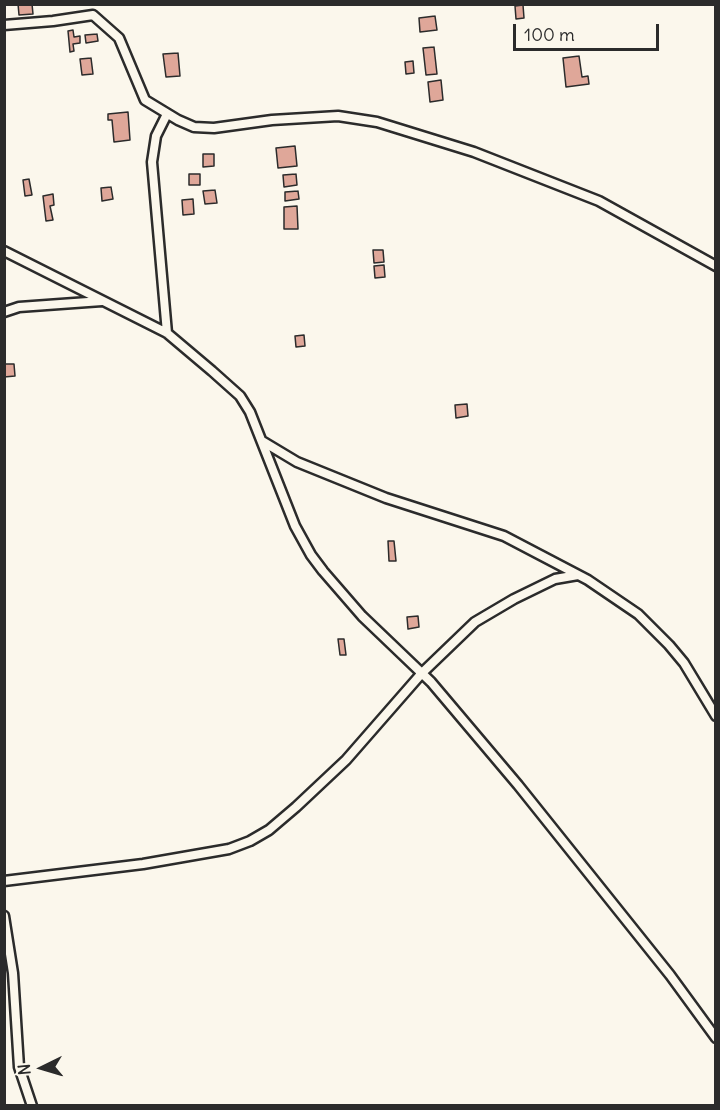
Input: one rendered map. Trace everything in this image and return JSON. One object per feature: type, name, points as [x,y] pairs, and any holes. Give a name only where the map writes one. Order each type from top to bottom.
[{"type":"street","points":[[4,25],[93,15],[119,38],[145,100],[194,127],[214,128],[272,120],[338,116],[377,122],[474,152],[599,201],[716,266]]},
{"type":"street","points":[[167,114],[156,136],[152,162],[167,333]]},
{"type":"street","points":[[4,251],[167,333],[240,396],[250,412],[295,526],[322,571],[362,616],[431,682],[670,975],[716,1038]]},
{"type":"street","points":[[4,312],[19,307],[102,301]]},
{"type":"street","points":[[262,441],[297,462],[386,498],[504,536],[588,580],[638,615],[669,645],[684,663],[716,716]]},
{"type":"street","points":[[4,881],[143,864],[229,849],[250,841],[269,830],[346,760],[422,673],[475,622],[514,598],[555,579],[578,575]]},
{"type":"street","points":[[4,915],[13,973],[20,1067],[32,1106]]},
{"type":"building","points":[[18,4],[32,4],[33,14],[19,15]]},
{"type":"building","points":[[523,5],[524,18],[516,19],[515,6]]},
{"type":"building","points":[[435,16],[437,30],[420,32],[419,18]]},
{"type":"building","points":[[73,30],[74,37],[80,36],[80,43],[73,44],[74,51],[70,52],[68,31]]},
{"type":"building","points":[[97,34],[98,41],[86,43],[85,35]]},
{"type":"building","points":[[434,47],[437,74],[426,75],[423,48]]},
{"type":"building","points":[[178,53],[180,76],[166,77],[163,54]]},
{"type":"building","points":[[579,56],[582,77],[588,76],[589,84],[566,87],[563,58]]},
{"type":"building","points":[[91,58],[93,74],[82,75],[80,59]]},
{"type":"building","points":[[413,61],[414,73],[406,74],[405,62]]},
{"type":"building","points":[[441,80],[443,100],[430,102],[428,82]]},
{"type":"building","points":[[128,112],[130,140],[114,142],[112,120],[108,120],[108,114]]},
{"type":"building","points":[[295,146],[297,166],[278,168],[276,148]]},
{"type":"building","points":[[203,154],[214,154],[214,166],[203,167]]},
{"type":"building","points":[[189,174],[200,174],[200,185],[189,185]]},
{"type":"building","points":[[296,174],[297,185],[284,187],[283,175]]},
{"type":"building","points":[[29,179],[32,195],[25,196],[23,180]]},
{"type":"building","points":[[111,187],[113,199],[102,201],[101,188]]},
{"type":"building","points":[[215,190],[217,203],[205,204],[203,191]]},
{"type":"building","points":[[298,191],[299,199],[285,201],[285,192]]},
{"type":"building","points":[[53,194],[54,205],[50,206],[53,220],[46,221],[43,196]]},
{"type":"building","points":[[193,199],[194,214],[183,215],[182,200]]},
{"type":"building","points":[[297,206],[298,229],[284,229],[284,207]]},
{"type":"building","points":[[373,250],[383,250],[384,262],[374,263]]},
{"type":"building","points":[[384,265],[385,277],[375,278],[374,266]]},
{"type":"building","points":[[304,335],[305,346],[296,347],[295,336]]},
{"type":"building","points":[[4,364],[14,364],[15,376],[4,377]]},
{"type":"building","points":[[467,404],[468,416],[456,418],[455,405]]},
{"type":"building","points":[[388,541],[394,541],[396,561],[389,561]]},
{"type":"building","points":[[418,616],[419,627],[408,629],[407,617]]},
{"type":"building","points":[[338,639],[344,639],[346,655],[340,655]]}]
